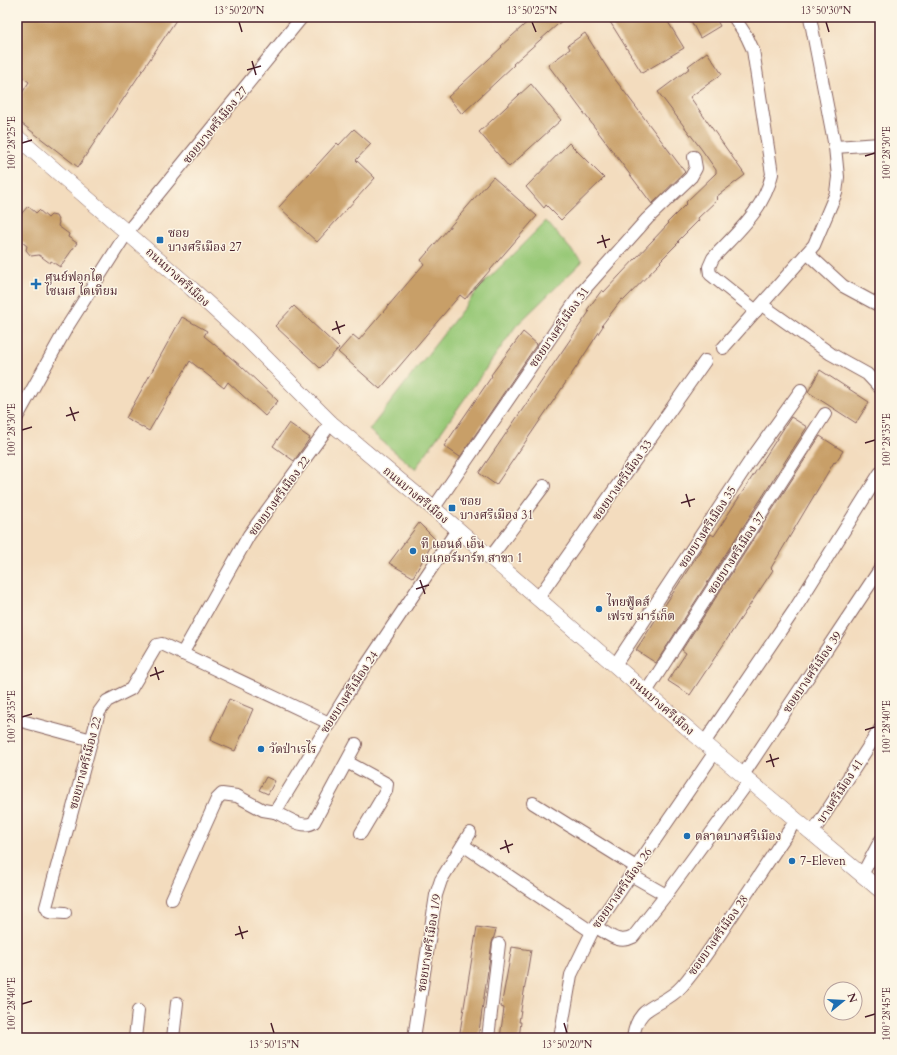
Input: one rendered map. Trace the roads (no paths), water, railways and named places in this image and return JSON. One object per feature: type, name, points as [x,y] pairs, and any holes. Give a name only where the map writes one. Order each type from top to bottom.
[{"type":"street","name":"ซอยบางศรีเมือง 27","points":[[17,417],[67,327],[128,232],[302,17]]},
{"type":"street","points":[[734,17],[747,37],[753,50],[772,174],[768,190],[759,208],[713,258],[708,266],[710,274],[759,308],[867,374],[880,388]]},
{"type":"street","points":[[723,348],[814,245],[836,193],[838,178],[835,147],[810,17]]},
{"type":"street","name":"ถนนบางศรีเมือง","points":[[17,137],[128,232],[247,339],[331,423],[538,598],[710,748],[880,890]]},
{"type":"street","points":[[835,147],[880,144]]},
{"type":"street","name":"ซอยบางศรีเมือง 31","points":[[433,509],[582,292],[647,219],[691,177],[696,168],[694,157]]},
{"type":"street","points":[[807,253],[844,286],[880,306]]},
{"type":"street","name":"ซอยบางศรีเมือง 33","points":[[538,598],[705,361]]},
{"type":"street","name":"ซอยบางศรีเมือง 35","points":[[615,665],[750,461],[801,390]]},
{"type":"street","name":"ซอยบางศรีเมือง 37","points":[[646,692],[825,414]]},
{"type":"street","name":"ซอยบางศรีเมือง 22","points":[[182,654],[250,535],[331,423]]},
{"type":"street","name":"ซอยบางศรีเมือง 26","points":[[560,1038],[571,975],[594,929],[633,871],[662,832],[710,748],[880,474]]},
{"type":"street","points":[[490,558],[544,486]]},
{"type":"street","name":"ซอยบางศรีเมือง 24","points":[[275,812],[347,694],[457,530]]},
{"type":"street","name":"ซอยบางศรีเมือง 39","points":[[463,845],[594,929],[620,940],[626,940],[633,937],[666,895],[746,778],[880,569]]},
{"type":"street","name":"ซอยบางศรีเมือง 22","points":[[65,913],[49,912],[46,906],[102,705],[106,701],[131,689],[157,644],[162,644],[329,723]]},
{"type":"street","points":[[18,720],[92,740]]},
{"type":"street","name":"บางศรีเมือง 41","points":[[812,834],[880,729]]},
{"type":"street","points":[[172,899],[217,799],[222,794],[237,796],[263,810],[275,812],[303,825],[310,825],[314,822],[356,744]]},
{"type":"street","points":[[347,762],[386,784],[386,790],[361,833]]},
{"type":"street","points":[[533,802],[666,895]]},
{"type":"street","name":"ซอยบางศรีเมือง 28","points":[[633,1038],[634,1028],[640,1016],[648,1008],[672,996],[697,968],[796,820]]},
{"type":"street","name":"ซอยบางศรีเมือง 1/9","points":[[414,1038],[436,894],[441,880],[470,833]]},
{"type":"street","points":[[862,875],[880,841]]},
{"type":"street","points":[[488,1038],[500,944]]},
{"type":"street","points":[[173,1038],[177,1003]]},
{"type":"street","points":[[135,1038],[138,1011]]},
{"type":"place","name":"ซอย บางศรีเมือง 27","points":[[160,240]]},
{"type":"place","name":"ศูนย์ฟอกไต ไซเมส ไตเทียม","points":[[36,284]]},
{"type":"place","name":"ซอย บางศรีเมือง 31","points":[[452,508]]},
{"type":"place","name":"ที แอนด์ เอ็น เบเกอร์มาร์ท สาขา 1","points":[[413,551]]},
{"type":"place","name":"ไทยฟู้ดส์ เฟรซ มาร์เก็ต","points":[[599,609]]},
{"type":"place","name":"วัดป่าเรไร","points":[[261,749]]},
{"type":"place","name":"ตลาดบางศรีเมือง","points":[[687,836]]},
{"type":"place","name":"7-Eleven","points":[[792,861]]}]
